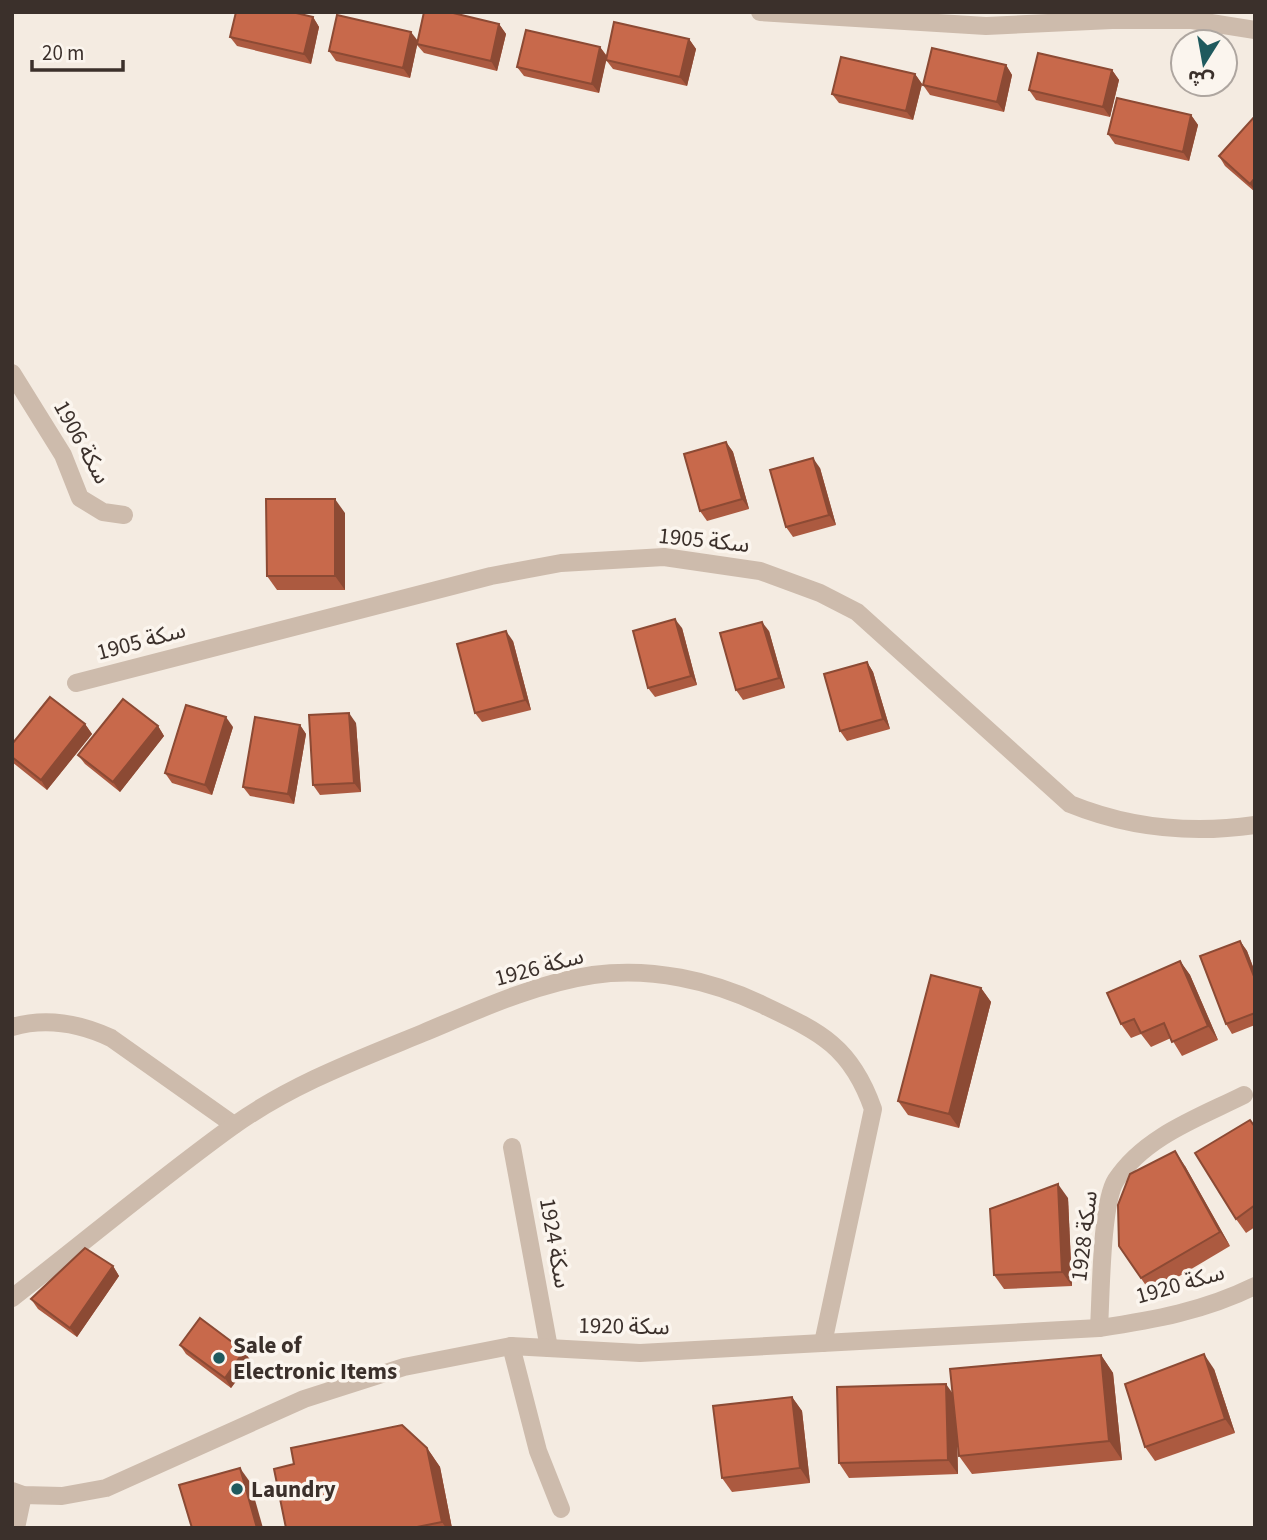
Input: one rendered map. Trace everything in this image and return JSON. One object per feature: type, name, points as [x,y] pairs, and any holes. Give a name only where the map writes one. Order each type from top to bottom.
[{"type":"street","points":[[760,12],[986,26],[1068,17],[1115,16],[1192,20],[1255,30]]},
{"type":"street","name":"سكة 1906","points":[[12,373],[63,455],[80,498],[103,512],[124,515]]},
{"type":"street","name":"سكة 1905","points":[[76,683],[491,576],[561,563],[664,557],[760,571],[820,593],[857,612],[1070,804],[1105,818],[1177,829],[1255,825]]},
{"type":"street","name":"سكة 1926","points":[[12,1298],[234,1125],[304,1082],[534,989],[594,975],[646,975],[695,979],[738,993],[807,1026],[839,1048],[863,1080],[873,1109],[823,1343]]},
{"type":"street","points":[[12,1027],[46,1021],[91,1029],[111,1038],[234,1125]]},
{"type":"street","name":"سكة 1928","points":[[1099,1328],[1108,1211],[1115,1182],[1136,1158],[1166,1134],[1244,1095]]},
{"type":"street","name":"سكة 1924","points":[[512,1147],[549,1348]]},
{"type":"street","name":"سكة 1920","points":[[18,1493],[62,1496],[106,1488],[304,1399],[404,1367],[511,1346],[640,1353],[1099,1328],[1170,1318],[1223,1301],[1255,1286]]},
{"type":"street","points":[[511,1346],[538,1451],[561,1509]]},
{"type":"street","points":[[16,1528],[18,1493]]},
{"type":"building","points":[[236,12],[292,12],[313,17],[304,54],[230,37]]},
{"type":"building","points":[[424,12],[449,12],[499,24],[491,61],[417,44]]},
{"type":"building","points":[[337,15],[411,32],[403,68],[329,51]]},
{"type":"building","points":[[614,22],[689,39],[680,77],[606,60]]},
{"type":"building","points":[[526,30],[600,47],[592,84],[517,67]]},
{"type":"building","points":[[932,48],[1006,65],[997,102],[923,85]]},
{"type":"building","points":[[1038,53],[1112,70],[1103,107],[1029,90]]},
{"type":"building","points":[[841,57],[915,74],[906,111],[832,94]]},
{"type":"building","points":[[1117,98],[1191,115],[1183,152],[1108,134]]},
{"type":"building","points":[[1255,116],[1255,178],[1250,184],[1219,156]]},
{"type":"building","points":[[726,442],[742,499],[700,511],[684,454]]},
{"type":"building","points":[[813,458],[829,515],[786,527],[770,470]]},
{"type":"building","points":[[266,499],[335,499],[335,576],[267,576]]},
{"type":"building","points":[[675,619],[691,676],[648,688],[633,631]]},
{"type":"building","points":[[762,622],[779,678],[736,690],[720,633]]},
{"type":"building","points":[[506,631],[525,700],[475,713],[457,644]]},
{"type":"building","points":[[867,662],[883,719],[840,731],[824,674]]},
{"type":"building","points":[[50,697],[85,724],[41,780],[12,757],[12,744]]},
{"type":"building","points":[[123,699],[158,726],[113,782],[78,755]]},
{"type":"building","points":[[186,705],[226,717],[205,785],[165,773]]},
{"type":"building","points":[[349,713],[354,783],[313,785],[309,715]]},
{"type":"building","points":[[255,717],[300,725],[288,794],[243,787]]},
{"type":"building","points":[[1240,941],[1255,979],[1255,1013],[1226,1024],[1200,956]]},
{"type":"building","points":[[1180,961],[1208,1026],[1172,1042],[1164,1023],[1141,1033],[1134,1019],[1121,1024],[1107,993]]},
{"type":"building","points":[[931,975],[981,988],[949,1114],[898,1101]]},
{"type":"building","points":[[1250,1120],[1255,1127],[1255,1205],[1236,1219],[1195,1153]]},
{"type":"building","points":[[1175,1151],[1220,1232],[1141,1278],[1119,1246],[1118,1205],[1130,1174]]},
{"type":"building","points":[[1058,1184],[1062,1272],[994,1275],[990,1209]]},
{"type":"building","points":[[85,1248],[113,1266],[70,1328],[31,1299]]},
{"type":"building","name":"Sale of Electronic Items","points":[[200,1318],[244,1351],[225,1378],[180,1345]]},
{"type":"building","points":[[1204,1354],[1225,1419],[1145,1447],[1125,1384]]},
{"type":"building","points":[[1101,1355],[1109,1441],[959,1456],[950,1369]]},
{"type":"building","points":[[946,1384],[948,1460],[839,1463],[837,1387]]},
{"type":"building","points":[[792,1397],[800,1468],[722,1478],[713,1406]]},
{"type":"building","points":[[402,1425],[427,1448],[442,1522],[412,1528],[286,1528],[274,1469],[294,1464],[291,1448]]},
{"type":"building","points":[[240,1468],[257,1528],[192,1528],[179,1485]]},
{"type":"place","name":"Sale of Electronic Items","points":[[219,1358]]},
{"type":"place","name":"Laundry","points":[[237,1489]]}]
